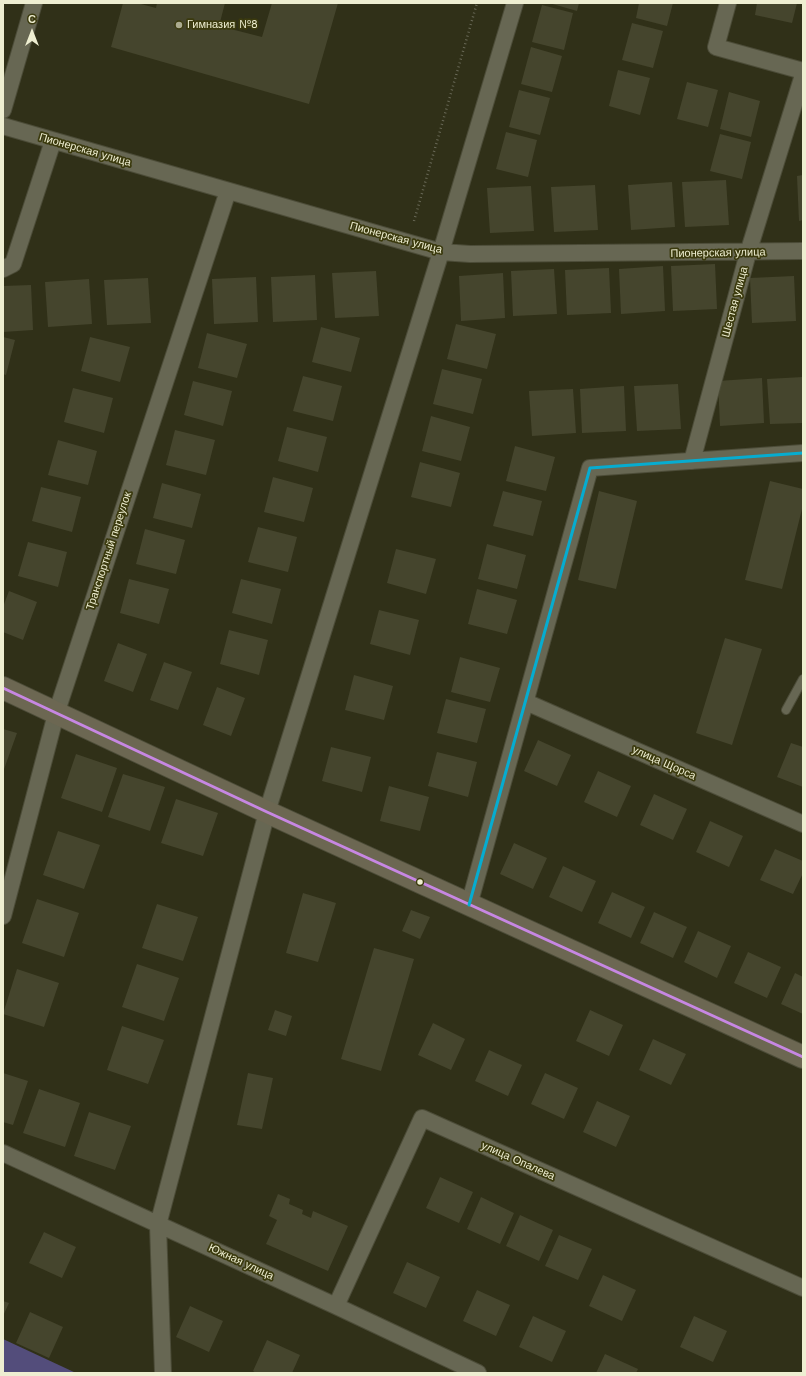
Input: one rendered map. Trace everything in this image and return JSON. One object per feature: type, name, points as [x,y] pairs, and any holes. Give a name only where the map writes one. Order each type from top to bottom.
[{"type":"street","points":[[3,110],[34,3]]},
{"type":"street","points":[[163,1373],[158,1225],[267,812],[441,252],[515,3]]},
{"type":"street","points":[[728,3],[716,47],[803,71]]},
{"type":"street","name":"Шестая улица","points":[[692,461],[748,253],[803,75]]},
{"type":"street","name":"Пионерская улица","points":[[3,126],[441,252],[470,254],[748,253],[803,251]]},
{"type":"street","points":[[3,269],[13,264],[53,141]]},
{"type":"street","name":"Транспортный переулок","points":[[3,916],[56,714],[228,191]]},
{"type":"street","points":[[470,905],[590,468],[803,454]]},
{"type":"street","points":[[3,688],[267,812],[803,1057]]},
{"type":"street","name":"улица Щорса","points":[[526,702],[803,824]]},
{"type":"street","name":"улица Опалева","points":[[336,1306],[422,1118],[803,1288]]},
{"type":"street","name":"Южная улица","points":[[3,1153],[478,1373]]},
{"type":"lane","points":[[786,710],[803,679]]},
{"type":"path","points":[[414,220],[477,3]]},
{"type":"shaded area","points":[[3,1339],[76,1373],[3,1373]]},
{"type":"building","points":[[123,3],[137,3],[156,8],[157,3],[225,3],[219,26],[262,37],[272,3],[338,3],[309,104],[111,47]]},
{"type":"building","points":[[549,3],[579,3],[577,11]]},
{"type":"building","points":[[639,3],[673,3],[667,26],[636,18]]},
{"type":"building","points":[[757,3],[797,3],[792,23],[755,15]]},
{"type":"building","points":[[542,5],[573,13],[564,50],[532,42]]},
{"type":"building","points":[[632,23],[663,31],[653,68],[622,60]]},
{"type":"building","points":[[531,47],[562,56],[552,92],[521,84]]},
{"type":"building","points":[[618,70],[650,78],[640,115],[609,106]]},
{"type":"building","points":[[687,82],[718,90],[708,127],[677,119]]},
{"type":"building","points":[[519,90],[550,98],[540,135],[509,127]]},
{"type":"building","points":[[729,92],[760,101],[751,137],[720,129]]},
{"type":"building","points":[[506,132],[537,140],[528,177],[496,169]]},
{"type":"building","points":[[720,134],[751,142],[742,179],[710,171]]},
{"type":"building","points":[[803,175],[803,220],[799,221],[797,176]]},
{"type":"building","points":[[726,180],[729,225],[685,227],[682,182]]},
{"type":"building","points":[[672,182],[675,227],[631,230],[628,185]]},
{"type":"building","points":[[595,185],[598,230],[554,232],[551,187]]},
{"type":"building","points":[[531,186],[534,231],[490,233],[487,188]]},
{"type":"building","points":[[715,264],[717,309],[673,311],[671,266]]},
{"type":"building","points":[[663,266],[665,311],[621,314],[619,269]]},
{"type":"building","points":[[609,268],[611,313],[567,315],[565,270]]},
{"type":"building","points":[[554,269],[557,314],[513,316],[511,271]]},
{"type":"building","points":[[376,271],[379,316],[335,318],[332,273]]},
{"type":"building","points":[[503,273],[505,318],[461,321],[459,276]]},
{"type":"building","points":[[315,275],[317,320],[273,322],[271,277]]},
{"type":"building","points":[[794,276],[796,321],[752,323],[750,278]]},
{"type":"building","points":[[256,277],[258,322],[214,324],[212,279]]},
{"type":"building","points":[[148,278],[151,323],[107,325],[104,280]]},
{"type":"building","points":[[89,279],[92,324],[48,327],[45,282]]},
{"type":"building","points":[[31,285],[33,330],[3,332],[3,286]]},
{"type":"building","points":[[456,324],[496,334],[487,369],[447,359]]},
{"type":"building","points":[[321,327],[360,338],[351,372],[312,362]]},
{"type":"building","points":[[207,333],[247,344],[237,378],[198,368]]},
{"type":"building","points":[[3,337],[15,340],[6,375],[3,374]]},
{"type":"building","points":[[90,337],[130,347],[120,382],[81,371]]},
{"type":"building","points":[[442,369],[482,379],[473,414],[433,404]]},
{"type":"building","points":[[303,376],[342,386],[333,421],[293,411]]},
{"type":"building","points":[[803,377],[803,423],[770,424],[767,379]]},
{"type":"building","points":[[762,378],[764,423],[720,426],[718,381]]},
{"type":"building","points":[[193,381],[232,391],[223,426],[184,415]]},
{"type":"building","points":[[678,384],[681,429],[637,431],[634,386]]},
{"type":"building","points":[[624,386],[626,431],[582,433],[580,389]]},
{"type":"building","points":[[73,388],[113,398],[104,433],[64,422]]},
{"type":"building","points":[[573,389],[576,433],[532,436],[529,391]]},
{"type":"building","points":[[431,416],[470,427],[461,461],[422,451]]},
{"type":"building","points":[[287,427],[327,437],[318,472],[278,461]]},
{"type":"building","points":[[175,430],[215,440],[206,475],[166,465]]},
{"type":"building","points":[[58,440],[97,451],[88,485],[48,475]]},
{"type":"building","points":[[515,446],[555,457],[546,491],[506,481]]},
{"type":"building","points":[[420,462],[460,473],[451,507],[411,497]]},
{"type":"building","points":[[273,477],[313,488],[304,522],[264,512]]},
{"type":"building","points":[[770,481],[803,489],[803,505],[782,589],[745,580]]},
{"type":"building","points":[[162,483],[201,494],[192,528],[153,518]]},
{"type":"building","points":[[41,487],[81,497],[72,532],[32,521]]},
{"type":"building","points":[[503,491],[542,501],[533,536],[493,526]]},
{"type":"building","points":[[599,491],[637,501],[616,589],[578,580]]},
{"type":"building","points":[[258,527],[297,537],[288,572],[248,562]]},
{"type":"building","points":[[145,529],[185,540],[176,574],[136,564]]},
{"type":"building","points":[[28,542],[67,552],[58,587],[18,576]]},
{"type":"building","points":[[487,544],[526,555],[517,589],[478,579]]},
{"type":"building","points":[[396,549],[436,559],[426,594],[387,583]]},
{"type":"building","points":[[129,579],[169,589],[159,624],[120,613]]},
{"type":"building","points":[[241,579],[281,589],[272,624],[232,613]]},
{"type":"building","points":[[477,589],[517,600],[507,634],[468,624]]},
{"type":"building","points":[[9,591],[37,602],[23,640],[3,632],[3,607]]},
{"type":"building","points":[[379,610],[419,620],[410,655],[370,644]]},
{"type":"building","points":[[229,630],[268,640],[259,675],[220,664]]},
{"type":"building","points":[[725,638],[762,649],[732,745],[696,733]]},
{"type":"building","points":[[118,643],[147,654],[133,692],[104,681]]},
{"type":"building","points":[[460,657],[500,668],[490,702],[451,692]]},
{"type":"building","points":[[164,662],[192,672],[178,710],[150,700]]},
{"type":"building","points":[[354,675],[393,686],[384,720],[345,710]]},
{"type":"building","points":[[217,687],[245,698],[231,736],[203,725]]},
{"type":"building","points":[[446,699],[486,709],[477,743],[437,733]]},
{"type":"building","points":[[3,729],[17,733],[3,772]]},
{"type":"building","points":[[538,740],[571,755],[557,786],[524,771]]},
{"type":"building","points":[[791,743],[803,747],[803,787],[777,777]]},
{"type":"building","points":[[331,747],[371,757],[362,792],[322,781]]},
{"type":"building","points":[[437,752],[477,762],[468,797],[428,786]]},
{"type":"building","points":[[76,754],[117,768],[102,812],[61,798]]},
{"type":"building","points":[[598,771],[631,786],[617,817],[584,802]]},
{"type":"building","points":[[123,774],[165,787],[150,831],[108,817]]},
{"type":"building","points":[[389,786],[429,797],[420,831],[380,821]]},
{"type":"building","points":[[654,794],[687,809],[673,840],[640,825]]},
{"type":"building","points":[[176,799],[218,813],[203,856],[161,843]]},
{"type":"building","points":[[710,821],[743,836],[729,867],[696,852]]},
{"type":"building","points":[[58,831],[100,845],[84,889],[43,875]]},
{"type":"building","points":[[514,843],[547,858],[533,889],[500,874]]},
{"type":"building","points":[[775,849],[803,861],[803,873],[793,894],[760,880]]},
{"type":"building","points":[[563,866],[596,881],[582,912],[549,897]]},
{"type":"building","points":[[612,892],[645,907],[631,938],[598,923]]},
{"type":"building","points":[[303,893],[336,903],[318,962],[286,953]]},
{"type":"building","points":[[37,899],[79,913],[64,957],[22,943]]},
{"type":"building","points":[[157,904],[198,917],[183,961],[142,948]]},
{"type":"building","points":[[411,910],[430,917],[420,939],[402,931]]},
{"type":"building","points":[[654,912],[687,927],[673,958],[640,943]]},
{"type":"building","points":[[698,931],[731,946],[717,978],[684,962]]},
{"type":"building","points":[[374,948],[414,959],[381,1071],[341,1059]]},
{"type":"building","points":[[748,952],[781,967],[767,998],[734,983]]},
{"type":"building","points":[[137,964],[179,978],[164,1021],[122,1007]]},
{"type":"building","points":[[17,969],[59,983],[44,1027],[3,1014]]},
{"type":"building","points":[[795,973],[803,977],[803,1014],[781,1004]]},
{"type":"building","points":[[275,1010],[292,1016],[286,1036],[268,1030]]},
{"type":"building","points":[[590,1010],[623,1025],[609,1056],[576,1041]]},
{"type":"building","points":[[433,1023],[465,1039],[451,1070],[418,1055]]},
{"type":"building","points":[[122,1026],[164,1040],[148,1084],[107,1070]]},
{"type":"building","points":[[653,1039],[686,1054],[671,1085],[639,1070]]},
{"type":"building","points":[[489,1050],[522,1065],[508,1096],[475,1081]]},
{"type":"building","points":[[3,1073],[28,1081],[13,1125],[3,1122]]},
{"type":"building","points":[[248,1073],[273,1078],[262,1129],[237,1125]]},
{"type":"building","points":[[545,1073],[578,1088],[564,1119],[531,1104]]},
{"type":"building","points":[[39,1089],[80,1103],[65,1147],[23,1133]]},
{"type":"building","points":[[597,1101],[630,1116],[616,1147],[583,1132]]},
{"type":"building","points":[[89,1112],[131,1126],[115,1170],[74,1156]]},
{"type":"building","points":[[440,1177],[473,1192],[459,1223],[426,1208]]},
{"type":"building","points":[[278,1194],[290,1199],[289,1204],[303,1210],[302,1214],[311,1218],[313,1211],[348,1226],[328,1271],[266,1244],[277,1220],[269,1216]]},
{"type":"building","points":[[481,1197],[514,1213],[500,1244],[467,1229]]},
{"type":"building","points":[[520,1215],[553,1230],[539,1261],[506,1246]]},
{"type":"building","points":[[44,1232],[76,1247],[62,1278],[29,1263]]},
{"type":"building","points":[[559,1235],[592,1249],[578,1280],[545,1266]]},
{"type":"building","points":[[407,1262],[440,1277],[426,1308],[393,1293]]},
{"type":"building","points":[[603,1275],[636,1290],[622,1321],[589,1306]]},
{"type":"building","points":[[477,1290],[510,1305],[496,1336],[463,1321]]},
{"type":"building","points":[[3,1301],[9,1303],[3,1316]]},
{"type":"building","points":[[190,1306],[223,1321],[209,1352],[176,1337]]},
{"type":"building","points":[[30,1312],[63,1327],[49,1358],[16,1343]]},
{"type":"building","points":[[533,1316],[566,1331],[552,1362],[519,1347]]},
{"type":"building","points":[[694,1316],[727,1331],[713,1362],[680,1347]]},
{"type":"building","points":[[267,1340],[300,1355],[292,1373],[256,1373],[253,1371]]},
{"type":"building","points":[[605,1354],[638,1369],[636,1373],[596,1373]]},
{"type":"transit line","points":[[469,905],[590,468],[803,453]]},
{"type":"transit line","points":[[3,688],[267,812],[803,1057]]},
{"type":"place","name":"Гимназия №8","points":[[179,25]]}]
